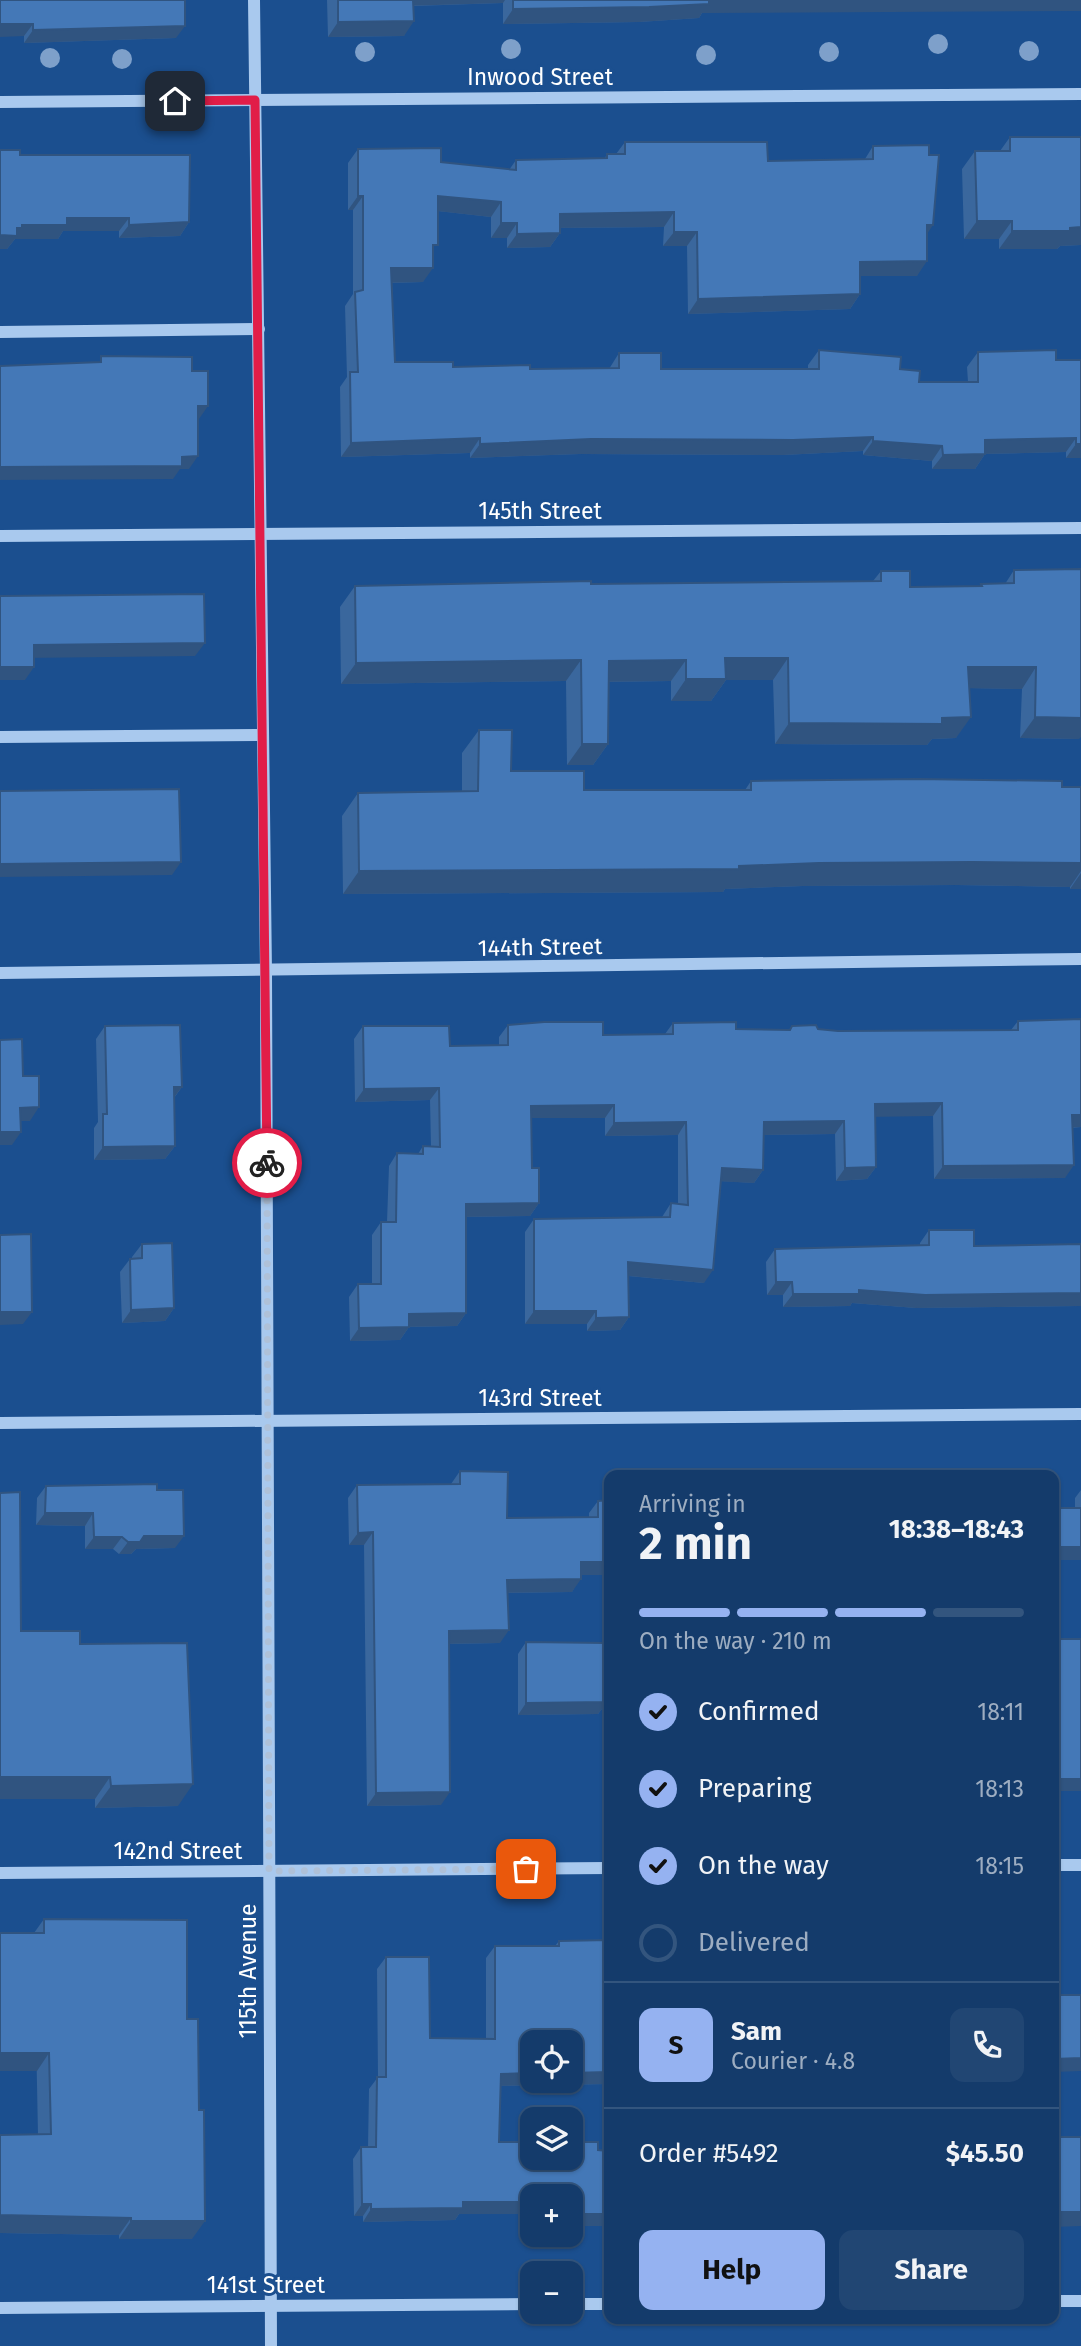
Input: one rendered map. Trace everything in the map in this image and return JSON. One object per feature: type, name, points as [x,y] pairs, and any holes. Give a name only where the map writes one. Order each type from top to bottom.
[{"type":"street","name":"115th Avenue","points":[[254,0],[266,972],[271,2346]]},
{"type":"street","name":"Inwood Street","points":[[0,102],[1081,94]]},
{"type":"street","points":[[0,332],[259,329]]},
{"type":"street","name":"145th Street","points":[[0,536],[1081,528]]},
{"type":"street","points":[[0,737],[263,735]]},
{"type":"street","name":"144th Street","points":[[0,973],[266,972],[1081,959]]},
{"type":"street","name":"143rd Street","points":[[0,1423],[1081,1414]]},
{"type":"street","points":[[1059,1865],[1081,1865]]},
{"type":"street","name":"142nd Street","points":[[0,1873],[604,1868]]},
{"type":"street","points":[[1059,2301],[1081,2301]]},
{"type":"street","name":"141st Street","points":[[0,2308],[520,2304]]},
{"type":"street","points":[[583,2304],[604,2304]]},
{"type":"building","points":[[0,0],[185,0],[185,26],[33,30],[33,24],[0,24]]},
{"type":"building","points":[[338,0],[413,0],[414,21],[338,22]]},
{"type":"building","points":[[513,0],[709,0],[709,4],[513,9]]},
{"type":"building","points":[[1010,137],[1081,137],[1081,227],[1070,228],[1070,231],[1012,231],[1012,221],[977,221],[975,151],[1010,151]]},
{"type":"building","points":[[625,142],[767,142],[768,161],[873,159],[873,146],[929,145],[929,155],[939,155],[933,225],[927,225],[927,261],[860,262],[860,294],[698,299],[697,232],[674,232],[674,212],[560,214],[560,233],[517,234],[517,223],[501,223],[501,202],[438,196],[438,245],[433,245],[433,268],[391,268],[395,362],[453,362],[453,367],[530,365],[530,369],[619,368],[619,353],[661,353],[661,369],[819,369],[819,350],[901,357],[900,369],[920,371],[919,382],[978,382],[978,352],[1056,350],[1056,360],[1081,360],[1081,444],[1076,444],[1076,438],[985,440],[985,454],[943,455],[942,446],[873,441],[873,437],[793,440],[591,439],[480,444],[480,438],[351,443],[350,372],[358,372],[355,292],[363,290],[363,196],[358,196],[358,149],[441,148],[441,162],[516,170],[516,160],[607,158],[607,154],[625,154]]},
{"type":"building","points":[[0,150],[20,150],[20,155],[190,155],[189,222],[129,225],[129,218],[67,218],[67,225],[22,225],[22,228],[17,228],[17,236],[0,235]]},
{"type":"building","points":[[101,356],[192,357],[192,371],[208,371],[208,406],[198,406],[198,456],[182,457],[182,466],[0,467],[0,366],[101,362]]},
{"type":"building","points":[[1081,569],[1081,718],[1035,717],[1036,667],[968,667],[971,717],[942,718],[942,724],[789,723],[788,658],[725,658],[726,679],[686,679],[686,660],[609,661],[608,744],[582,744],[581,660],[356,663],[355,586],[591,581],[591,584],[881,581],[881,571],[910,571],[910,587],[982,586],[981,584],[1014,583],[1014,570]]},
{"type":"building","points":[[204,594],[205,643],[34,645],[34,667],[0,667],[0,596]]},
{"type":"building","points":[[479,730],[512,730],[511,771],[584,771],[584,790],[751,790],[751,781],[1062,781],[1062,787],[1081,787],[1081,863],[819,863],[739,866],[739,869],[359,871],[358,793],[478,791]]},
{"type":"building","points":[[179,789],[181,862],[0,864],[0,791]]},
{"type":"building","points":[[1081,1019],[1081,1115],[1072,1115],[1074,1165],[943,1166],[942,1103],[875,1104],[876,1167],[845,1168],[844,1121],[764,1122],[763,1170],[722,1168],[713,1270],[628,1262],[629,1317],[596,1318],[596,1311],[534,1311],[534,1219],[670,1217],[671,1203],[688,1205],[686,1122],[614,1123],[614,1105],[531,1106],[532,1168],[539,1168],[539,1203],[466,1204],[466,1313],[409,1314],[409,1327],[359,1328],[358,1284],[381,1284],[381,1222],[396,1222],[397,1153],[423,1154],[423,1146],[440,1147],[439,1088],[364,1089],[363,1026],[449,1026],[450,1046],[508,1045],[508,1025],[544,1022],[603,1022],[603,1035],[673,1034],[673,1023],[736,1022],[736,1029],[790,1030],[792,1026],[816,1025],[818,1029],[838,1031],[1018,1030],[1018,1021]]},
{"type":"building","points":[[180,1025],[182,1087],[174,1087],[175,1146],[103,1147],[103,1114],[107,1114],[105,1026]]},
{"type":"building","points":[[22,1039],[23,1076],[39,1076],[39,1107],[20,1108],[21,1132],[0,1132],[0,1040]]},
{"type":"building","points":[[929,1230],[974,1230],[974,1246],[1081,1244],[1081,1293],[925,1295],[859,1290],[859,1294],[793,1294],[792,1282],[776,1282],[775,1249],[929,1245]]},
{"type":"building","points":[[31,1234],[32,1312],[0,1312],[0,1235]]},
{"type":"building","points":[[172,1243],[174,1308],[131,1310],[130,1259],[142,1258],[142,1244]]},
{"type":"building","points":[[460,1471],[508,1472],[507,1518],[598,1517],[598,1501],[604,1500],[604,1562],[581,1562],[581,1579],[507,1580],[509,1630],[449,1631],[450,1792],[376,1793],[373,1532],[358,1533],[357,1485],[460,1484]]},
{"type":"building","points":[[157,1484],[157,1490],[183,1490],[184,1536],[144,1536],[140,1542],[128,1542],[122,1537],[94,1537],[93,1513],[45,1513],[46,1486]]},
{"type":"building","points":[[20,1492],[21,1631],[80,1631],[80,1644],[187,1643],[193,1784],[111,1786],[110,1777],[0,1777],[0,1493]]},
{"type":"building","points":[[1059,1508],[1081,1508],[1081,1547],[1061,1547],[1061,1557]]},
{"type":"building","points":[[1059,1639],[1081,1639],[1081,1779],[1059,1779]]},
{"type":"building","points":[[526,1642],[604,1643],[604,1702],[526,1703]]},
{"type":"building","points":[[44,1919],[187,1920],[187,2019],[198,2019],[199,2110],[204,2110],[205,2221],[131,2221],[131,2218],[0,2215],[0,2135],[51,2134],[49,2053],[0,2053],[0,1933],[44,1933]]},
{"type":"building","points":[[604,1940],[604,2072],[583,2073],[583,2030],[520,2030],[520,2073],[501,2074],[499,2142],[520,2142],[520,2170],[583,2170],[583,2142],[598,2142],[598,2150],[604,2151],[604,2214],[584,2214],[583,2222],[583,2184],[520,2184],[520,2202],[463,2202],[463,2208],[371,2209],[371,2204],[362,2204],[361,2147],[376,2147],[377,2077],[386,2077],[386,1957],[429,1957],[430,2038],[495,2039],[495,1946],[559,1946],[559,1941]]},
{"type":"building","points":[[1059,1995],[1081,1995],[1081,2058],[1059,2059]]},
{"type":"building","points":[[1059,2137],[1081,2137],[1081,2212],[1059,2212]]},
{"type":"way so far","points":[[267,1163],[269,1871],[526,1869]]},
{"type":"route","points":[[175,101],[255,100],[267,1163]]}]
